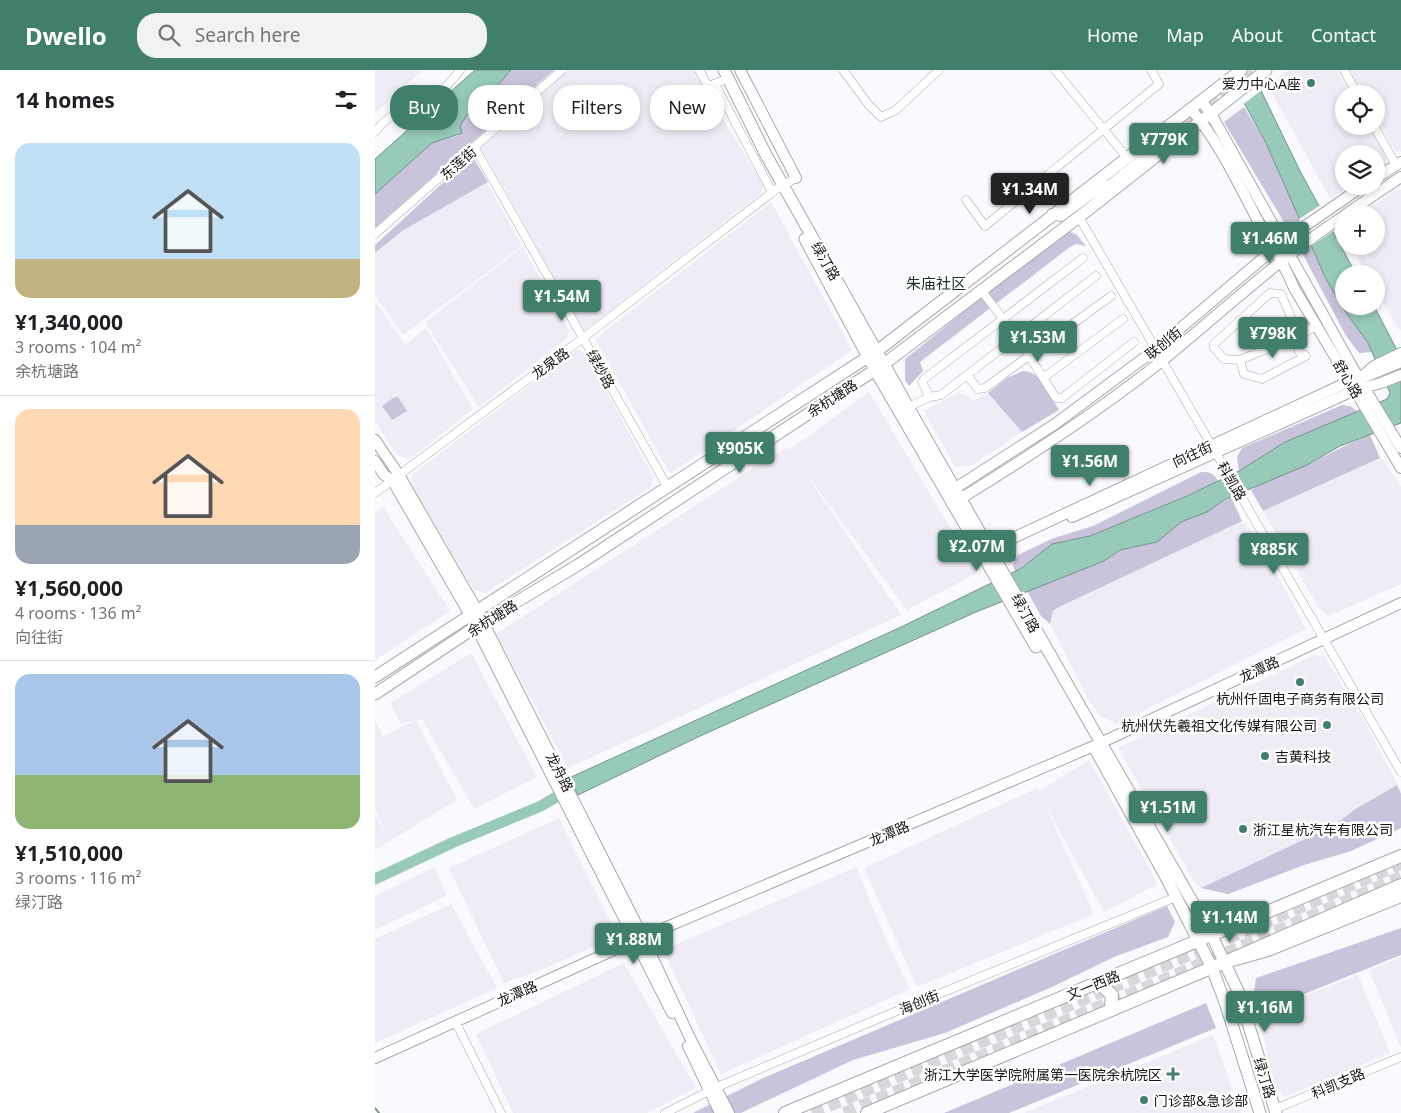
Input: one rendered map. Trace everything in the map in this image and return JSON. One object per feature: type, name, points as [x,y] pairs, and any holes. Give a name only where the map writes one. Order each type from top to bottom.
[{"type":"main road","name":"绿汀路","points":[[717,70],[778,188],[986,553],[1212,936],[1238,991],[1275,1111]]},
{"type":"main road","name":"余杭塘路","points":[[375,677],[873,354],[1241,70]]},
{"type":"main road","name":"余杭塘路","points":[[375,694],[480,625],[578,565],[880,367],[1079,216],[1261,74]]},
{"type":"main road","name":"绿汀路","points":[[880,367],[908,408],[957,494],[986,553]]},
{"type":"main road","name":"绿汀路","points":[[1097,744],[1212,968],[1225,1002],[1260,1113]]},
{"type":"main road","name":"文一西路","points":[[785,1113],[1199,942],[1401,856]]},
{"type":"main road","points":[[867,1113],[1212,968],[1401,885]]},
{"type":"main road","points":[[1225,962],[1268,950],[1401,896]]},
{"type":"main road","points":[[1099,982],[1112,996],[1111,1010]]},
{"type":"street","points":[[375,132],[383,122],[397,112],[437,95],[460,70]]},
{"type":"street","name":"东莲街","points":[[375,234],[562,70]]},
{"type":"street","points":[[699,70],[708,86],[720,78],[778,188]]},
{"type":"street","points":[[740,70],[796,178]]},
{"type":"street","points":[[843,70],[868,104],[881,117],[896,110],[939,70]]},
{"type":"street","points":[[1055,70],[1128,159]]},
{"type":"street","points":[[966,200],[985,226],[1159,84],[1151,70]]},
{"type":"street","points":[[1344,70],[1352,85]]},
{"type":"street","name":"舒心路","points":[[1201,101],[1210,112],[1278,245]]},
{"type":"street","name":"舒心路","points":[[1191,109],[1216,142],[1286,256],[1369,405],[1387,433],[1401,448]]},
{"type":"street","points":[[1380,135],[1398,164],[1385,172]]},
{"type":"street","points":[[1052,214],[1061,216],[1162,141],[1066,221],[1058,232]]},
{"type":"street","name":"绿纱路","points":[[475,148],[667,486]]},
{"type":"street","name":"联创街","points":[[1360,205],[1401,177]]},
{"type":"street","name":"龙泉路","points":[[375,493],[583,338],[778,188],[796,178]]},
{"type":"street","name":"联创街","points":[[957,494],[1156,349],[1278,245],[1350,195]]},
{"type":"street","name":"科凯路","points":[[1079,216],[1401,772]]},
{"type":"street","name":"联创街","points":[[957,494],[1069,429],[1162,360],[1286,256],[1335,221]]},
{"type":"street","name":"舒心路","points":[[1286,256],[1295,288],[1317,325],[1357,384]]},
{"type":"street","points":[[930,397],[922,382],[924,379],[1083,258]]},
{"type":"street","points":[[908,408],[930,397],[941,395],[1096,276]]},
{"type":"street","points":[[981,290],[1017,337],[1057,398],[1062,398],[1134,342]]},
{"type":"street","points":[[1240,360],[1244,374],[1252,378],[1261,379],[1306,356],[1299,352],[1299,336],[1281,294],[1270,293],[1214,344],[1214,348],[1224,359],[1240,360],[1299,336],[1317,325]]},
{"type":"street","points":[[967,375],[978,389],[985,388],[1111,296]]},
{"type":"street","points":[[1043,378],[1123,319]]},
{"type":"street","points":[[1378,375],[1401,353]]},
{"type":"street","points":[[1378,375],[1401,362]]},
{"type":"street","points":[[1378,375],[1401,369]]},
{"type":"street","points":[[1378,375],[1401,374]]},
{"type":"street","name":"向往街","points":[[986,553],[1378,375]]},
{"type":"street","name":"舒心路","points":[[1387,433],[1401,468]]},
{"type":"street","name":"龙舟路","points":[[375,440],[395,478],[474,612],[640,938],[713,1089],[729,1113]]},
{"type":"street","name":"龙舟路","points":[[375,461],[384,475],[395,478]]},
{"type":"street","name":"龙潭路","points":[[375,1058],[640,938],[1097,744],[1401,603]]},
{"type":"street","name":"海创街","points":[[665,1113],[713,1089],[889,1014],[1176,897]]},
{"type":"street","points":[[455,1021],[501,1113]]},
{"type":"street","name":"科凯支路","points":[[1275,1111],[1401,1057]]},
{"type":"street","name":"龙舟路","points":[[713,1089],[720,1113]]},
{"type":"shaded area","points":[[375,70],[423,70],[406,85],[390,85],[390,100],[375,113]]},
{"type":"shaded area","points":[[475,70],[511,70],[498,85],[468,85],[468,115],[460,126],[462,133],[432,143],[375,194],[375,159],[408,130],[458,130],[458,85]]},
{"type":"shaded area","points":[[511,70],[554,70],[537,85],[498,85]]},
{"type":"shaded area","points":[[569,70],[693,70],[702,85],[650,85],[650,130],[724,130],[724,121],[764,186],[760,194],[584,331],[481,147],[500,130],[543,130],[543,93]]},
{"type":"shaded area","points":[[1226,70],[1251,70],[1300,171],[1335,235],[1335,255],[1346,255],[1351,265],[1335,265],[1335,294],[1326,279],[1266,143]]},
{"type":"shaded area","points":[[1289,70],[1337,70],[1345,85],[1335,85],[1335,135],[1374,135],[1380,145],[1335,145],[1335,195],[1330,198],[1268,86]]},
{"type":"shaded area","points":[[1350,70],[1401,70],[1401,152],[1396,152],[1385,133],[1385,85],[1358,85]]},
{"type":"shaded area","points":[[1244,107],[1266,143],[1326,279],[1335,293],[1335,315],[1349,315],[1373,352],[1359,353],[1346,336],[1300,249],[1224,122]]},
{"type":"shaded area","points":[[468,114],[468,130],[486,130],[375,228],[375,193],[432,143],[459,135],[460,126],[465,116]]},
{"type":"shaded area","points":[[472,156],[488,182],[402,231],[375,253],[375,245]]},
{"type":"shaded area","points":[[487,183],[522,246],[403,335],[375,296],[375,253],[402,231]]},
{"type":"shaded area","points":[[1398,189],[1401,190],[1401,329],[1399,330],[1385,305],[1385,265],[1362,265],[1357,255],[1385,255],[1385,205],[1373,205]]},
{"type":"shaded area","points":[[771,202],[852,350],[670,474],[595,339]]},
{"type":"shaded area","points":[[1069,231],[1077,235],[1086,246],[1076,244],[1070,247],[920,362],[923,371],[909,386],[905,380],[905,359]]},
{"type":"shaded area","points":[[523,247],[569,331],[567,338],[479,407],[425,322]]},
{"type":"shaded area","points":[[375,301],[405,345],[426,328],[473,409],[410,459],[398,456],[375,421]]},
{"type":"shaded area","points":[[1348,315],[1379,315],[1401,358],[1401,423],[1340,446],[1307,465],[1226,499],[1207,512],[1181,522],[1157,542],[1120,550],[1104,561],[976,612],[698,737],[578,795],[569,778],[899,628],[1020,569],[1052,544],[1090,536],[1189,495],[1239,471],[1285,442],[1387,399],[1390,393],[1368,343]]},
{"type":"shaded area","points":[[577,349],[585,353],[653,476],[651,487],[485,593],[473,589],[411,484],[412,475]]},
{"type":"shaded area","points":[[1023,371],[1029,372],[1040,379],[1059,410],[1022,432],[988,393],[1007,378]]},
{"type":"shaded area","points":[[869,392],[977,573],[907,610],[799,464],[901,615],[568,768],[496,634],[786,447],[789,450]]},
{"type":"shaded area","points":[[959,392],[974,400],[988,393],[1022,432],[972,465],[955,467],[924,411]]},
{"type":"shaded area","points":[[398,397],[407,411],[392,420],[382,406],[393,398]]},
{"type":"shaded area","points":[[1342,405],[1350,406],[1359,412],[1285,442],[1239,471],[1237,457],[1242,448]]},
{"type":"shaded area","points":[[1370,435],[1380,458],[1263,511],[1251,490]]},
{"type":"shaded area","points":[[1380,458],[1383,459],[1401,487],[1401,584],[1328,616],[1318,607],[1263,511]]},
{"type":"shaded area","points":[[1201,472],[1212,474],[1218,482],[1090,536],[1052,544],[1015,572],[1013,564],[1018,555],[1051,539],[1093,526]]},
{"type":"shaded area","points":[[1231,497],[1242,521],[1059,607],[1053,611],[1050,624],[1041,616],[1027,591],[1104,561],[1120,550],[1157,542],[1181,522],[1207,512]]},
{"type":"shaded area","points":[[383,507],[450,611],[375,660],[375,513]]},
{"type":"shaded area","points":[[1238,521],[1244,523],[1256,535],[1306,629],[1117,724],[1100,716],[1088,699],[1050,624],[1053,610]]},
{"type":"shaded area","points":[[471,653],[537,777],[474,809],[422,719],[416,720],[457,800],[375,850],[375,815],[386,834],[375,808],[375,720],[383,737],[414,721],[401,723],[390,703]]},
{"type":"shaded area","points":[[1315,655],[1325,657],[1365,722],[1401,791],[1401,828],[1351,851],[1304,865],[1228,894],[1201,888],[1195,883],[1118,748]]},
{"type":"shaded area","points":[[1089,760],[1158,884],[1104,912],[1043,800],[1094,914],[917,987],[864,868],[1037,788],[1039,791]]},
{"type":"shaded area","points":[[1397,785],[1401,794],[1401,828],[1351,851],[1304,865],[1228,894],[1201,888],[1333,826],[1354,810]]},
{"type":"shaded area","points":[[559,818],[618,936],[541,970],[504,983],[449,868]]},
{"type":"shaded area","points":[[435,867],[446,896],[375,930],[375,896]]},
{"type":"shaded area","points":[[856,867],[888,944],[910,989],[721,1074],[663,950]]},
{"type":"shaded area","points":[[451,904],[497,988],[375,1043],[375,939]]},
{"type":"shaded area","points":[[1167,906],[1175,922],[1168,937],[1114,957],[1052,987],[945,1033],[853,1060],[741,1113],[693,1113],[761,1079]]},
{"type":"shaded area","points":[[1401,928],[1401,955],[1257,1013],[1254,992],[1256,978]]},
{"type":"shaded area","points":[[1401,957],[1401,1047],[1369,970]]},
{"type":"shaded area","points":[[624,963],[696,1088],[647,1113],[513,1113],[476,1034]]},
{"type":"shaded area","points":[[1358,975],[1390,1053],[1285,1097],[1275,1086],[1258,1014]]},
{"type":"shaded area","points":[[1206,1003],[1216,1028],[1009,1113],[944,1113]]},
{"type":"shaded area","name":"浙江大学医学院附属第一医院余杭院区","points":[[1213,1035],[1241,1113],[1024,1113]]},
{"type":"pier","points":[[1224,70],[1253,70],[1262,90],[1241,106]]},
{"type":"pier","points":[[1322,204],[1335,230],[1310,247],[1299,219]]},
{"type":"waterway","points":[[375,879],[454,842],[541,806],[568,790]]},
{"type":"waterway","points":[[375,1108],[379,1113]]},
{"type":"tunnel","points":[[1163,143],[1257,70]]},
{"type":"tunnel","points":[[812,1113],[1401,864]]},
{"type":"tunnel","points":[[844,1113],[1175,975],[1401,877]]},
{"type":"place","name":"爱力中心A座","points":[[1311,83]]},
{"type":"place","name":"杭州仟固电子商务有限公司","points":[[1300,682]]},
{"type":"place","name":"杭州伏先羲祖文化传媒有限公司","points":[[1327,725]]},
{"type":"place","name":"吉黄科技","points":[[1265,756]]},
{"type":"place","name":"浙江星杭汽车有限公司","points":[[1243,829]]},
{"type":"place","name":"浙江大学医学院附属第一医院余杭院区","points":[[1173,1074]]},
{"type":"place","name":"门诊部&急诊部","points":[[1144,1100]]},
{"type":"district","name":"朱庙社区","points":[[936,283]]}]
